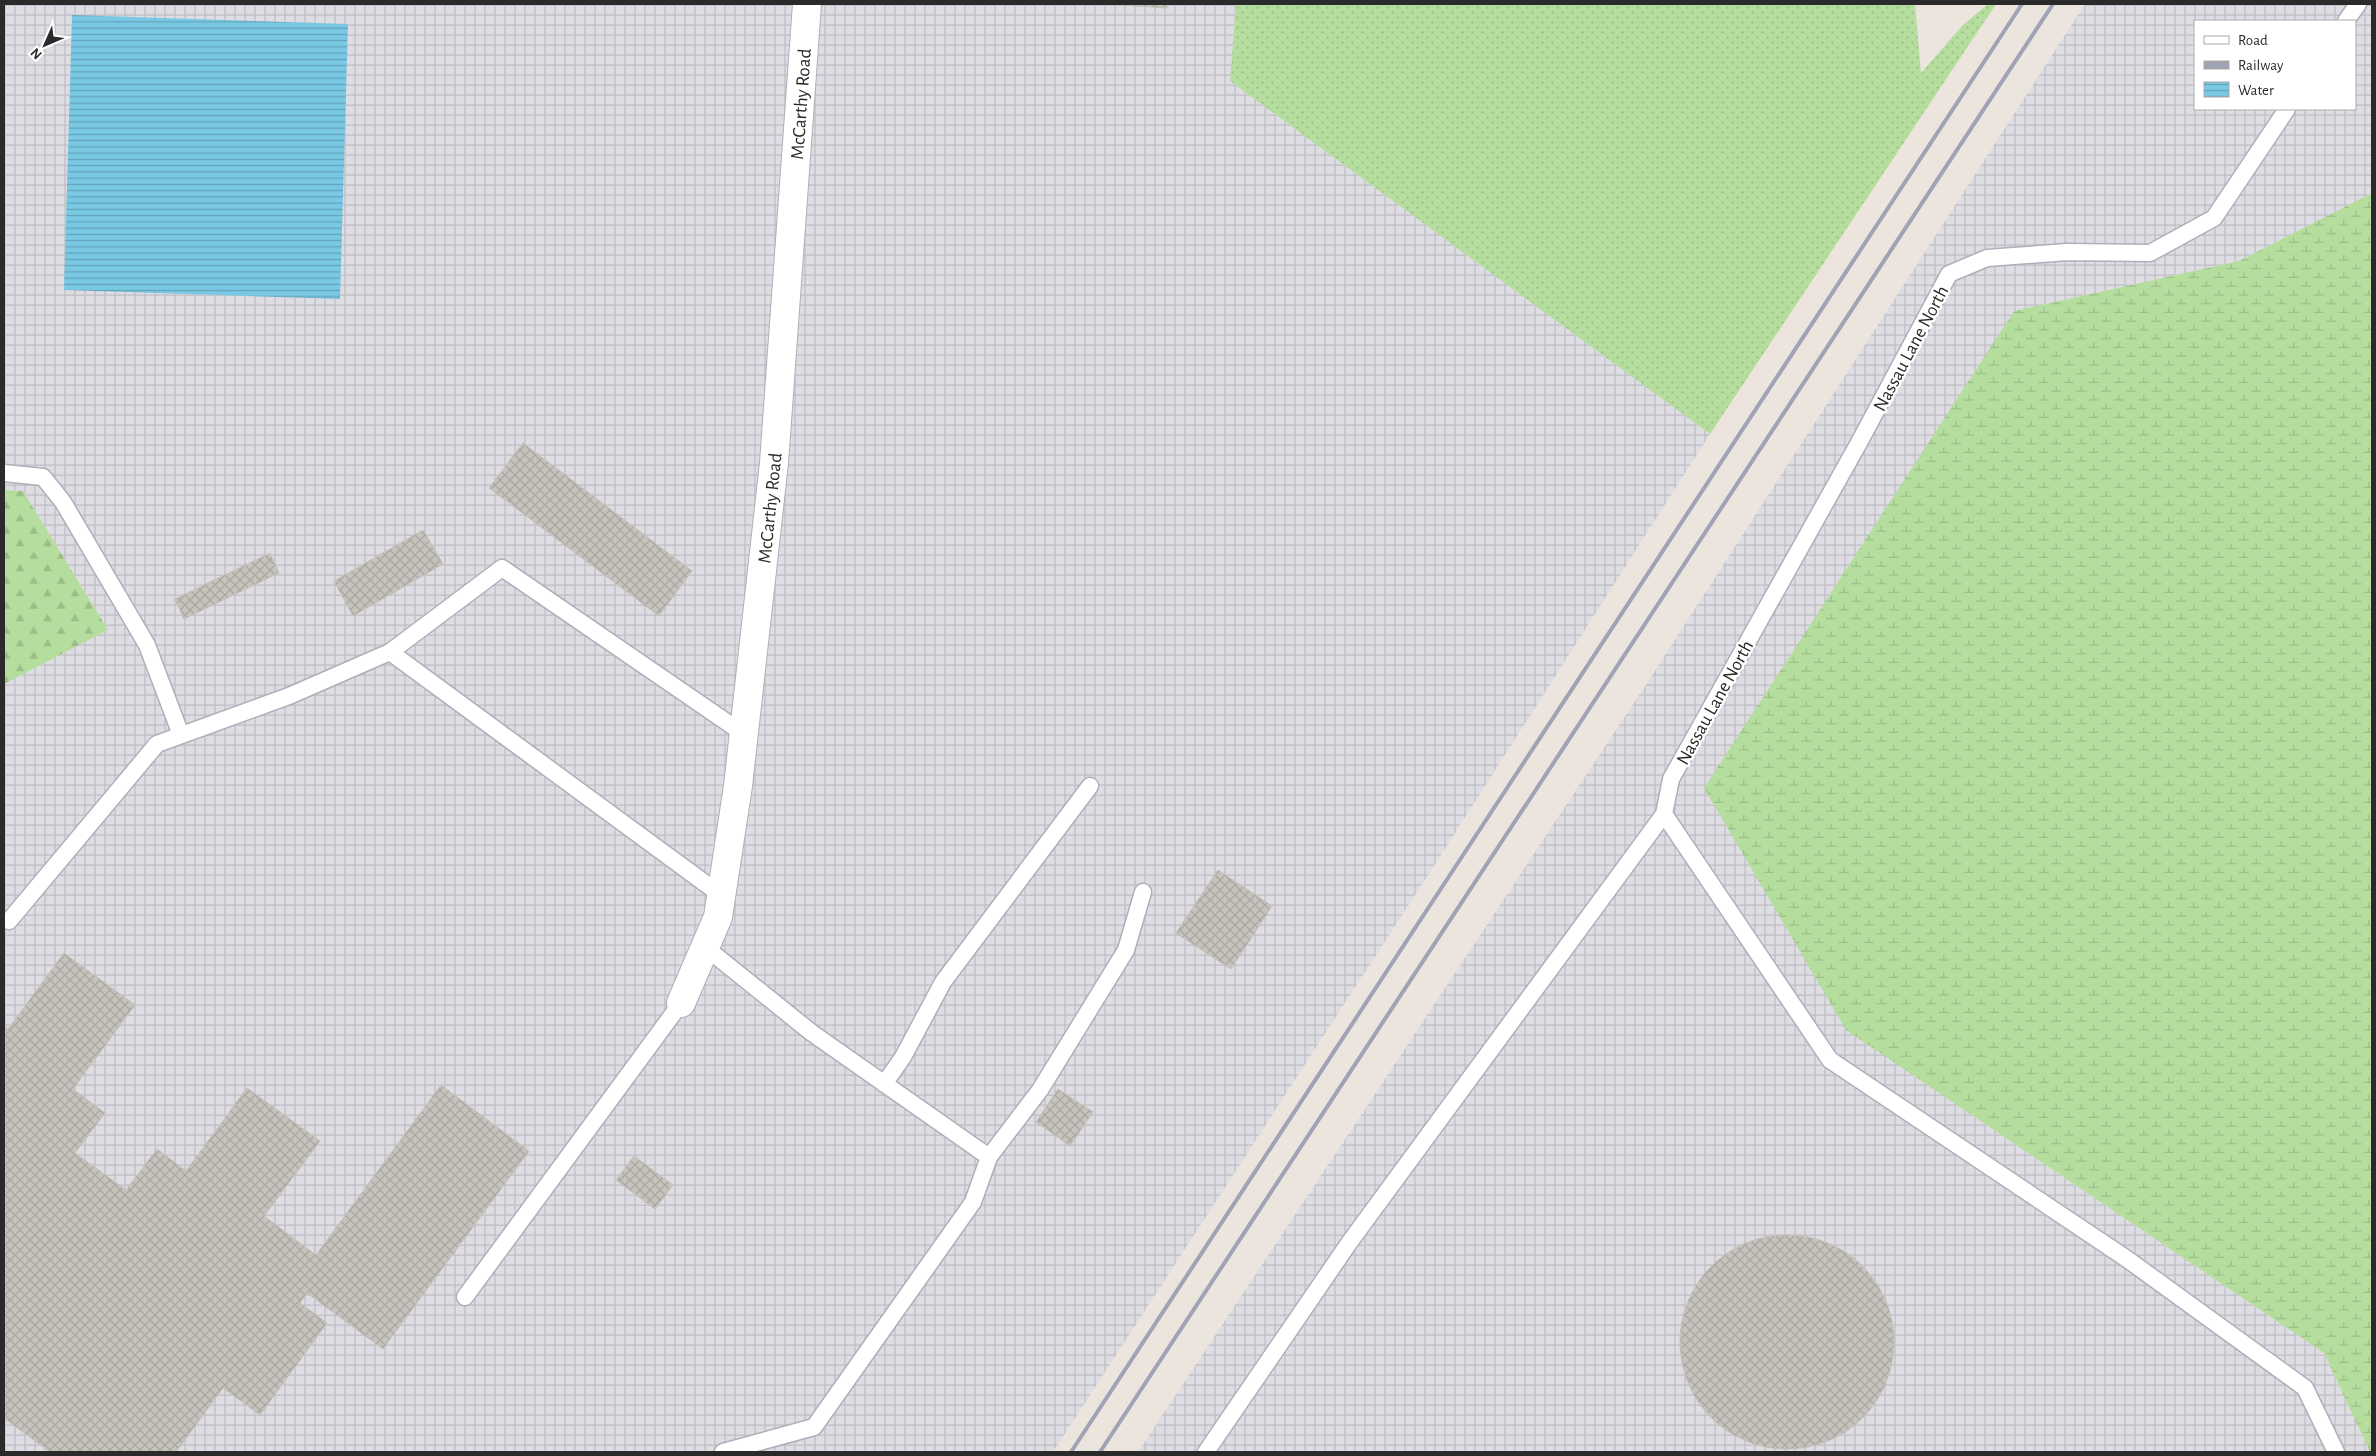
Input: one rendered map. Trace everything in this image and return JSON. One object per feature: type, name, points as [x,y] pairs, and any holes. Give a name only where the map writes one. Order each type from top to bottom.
[{"type":"street","name":"McCarthy Road","points":[[681,1003],[718,917],[744,734],[774,462],[807,4]]},
{"type":"lane","points":[[2347,20],[2358,4]]},
{"type":"lane","name":"Nassau Lane North","points":[[1664,814],[1671,779],[1861,439],[1949,274],[1987,258],[2067,252],[2150,253],[2214,218],[2286,110]]},
{"type":"lane","points":[[4,473],[43,477],[63,502],[147,645],[181,735]]},
{"type":"lane","points":[[8,921],[157,744],[288,696],[390,652],[502,568],[744,734]]},
{"type":"lane","points":[[390,652],[721,894]]},
{"type":"lane","points":[[884,1084],[903,1057],[943,982],[1090,786]]},
{"type":"lane","points":[[1206,1452],[1349,1243],[1664,814],[1830,1060],[2127,1259],[2305,1388],[2336,1452]]},
{"type":"lane","points":[[723,1452],[814,1427],[973,1202],[989,1157],[1040,1090],[1126,950],[1143,892]]},
{"type":"lane","points":[[705,946],[812,1033],[989,1157]]},
{"type":"lane","points":[[465,1297],[681,1003]]},
{"type":"shaded area","points":[[4,4],[1236,4],[1230,81],[1710,434],[1434,866],[1053,1452],[4,1452],[4,684],[108,630],[23,491],[4,490]]},
{"type":"shaded area","points":[[2085,4],[2372,4],[2372,193],[2239,261],[2014,311],[1846,1030],[2324,1353],[2370,1452],[1138,1452],[1645,686]]},
{"type":"green space","points":[[1236,4],[1915,4],[1921,73],[1963,25],[1988,4],[1996,4],[1710,434],[1230,81]]},
{"type":"green space","points":[[2372,193],[2372,1452],[2370,1452],[2324,1353],[1846,1030],[1704,788],[2014,311],[2239,261]]},
{"type":"green space","points":[[4,490],[23,491],[108,630],[4,684]]},
{"type":"water","points":[[72,15],[348,24],[340,299],[64,290]]},
{"type":"building","points":[[1105,4],[1167,4],[1167,8]]},
{"type":"building","points":[[523,443],[692,571],[659,616],[489,488]]},
{"type":"building","points":[[423,530],[443,564],[353,616],[334,581]]},
{"type":"building","points":[[270,553],[279,573],[184,619],[175,599]]},
{"type":"building","points":[[1218,870],[1272,906],[1231,969],[1176,933]]},
{"type":"building","points":[[64,953],[135,1005],[73,1089],[105,1113],[75,1153],[126,1190],[157,1149],[186,1171],[247,1088],[320,1141],[264,1216],[316,1255],[441,1085],[529,1151],[383,1349],[307,1293],[300,1303],[327,1323],[260,1415],[223,1388],[176,1452],[50,1452],[4,1418],[4,1026],[8,1029]]},
{"type":"building","points":[[1058,1089],[1093,1112],[1070,1146],[1036,1122]]},
{"type":"building","points":[[634,1156],[673,1185],[655,1209],[616,1180]]},
{"type":"building","points":[[1787,1235],[1808,1237],[1837,1248],[1855,1260],[1869,1274],[1881,1292],[1889,1311],[1894,1342],[1892,1363],[1881,1392],[1869,1410],[1855,1424],[1837,1436],[1818,1444],[1787,1449],[1766,1447],[1737,1436],[1719,1424],[1705,1410],[1693,1392],[1685,1373],[1680,1342],[1682,1321],[1693,1292],[1705,1274],[1719,1260],[1737,1248],[1756,1240]]},
{"type":"railway","points":[[1071,1452],[2022,4]]},
{"type":"railway","points":[[1100,1452],[2053,4]]}]
